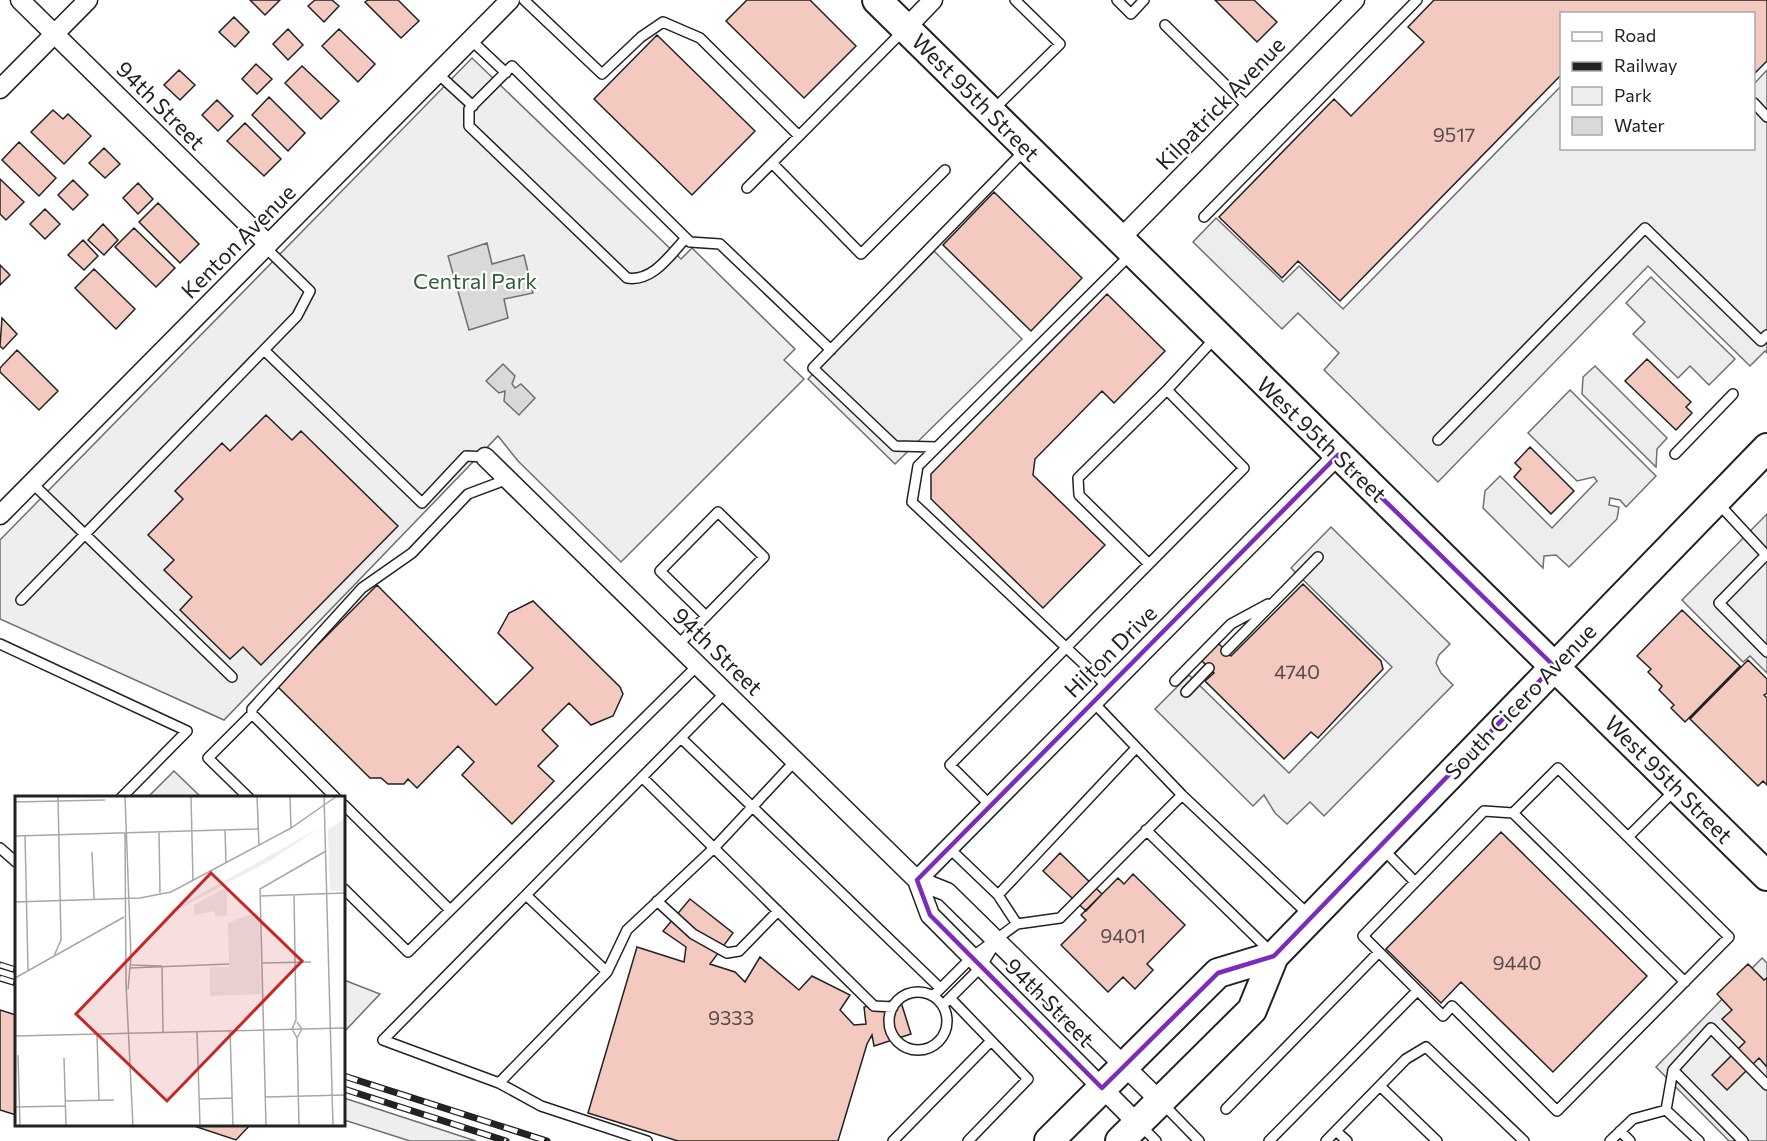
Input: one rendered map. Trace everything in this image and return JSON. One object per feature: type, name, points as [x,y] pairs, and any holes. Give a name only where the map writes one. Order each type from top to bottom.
[{"type":"main road","name":"West 95th Street","points":[[877,0],[1767,876]]},
{"type":"main road","name":"South Cicero Avenue","points":[[1138,1135],[1160,1101],[1252,1010],[1274,956],[1767,448]]},
{"type":"main road","name":"South Cicero Avenue","points":[[1049,1141],[1218,973],[1274,956]]},
{"type":"street","name":"94th Street","points":[[20,0],[267,246]]},
{"type":"street","points":[[0,89],[88,0]]},
{"type":"street","name":"Kenton Avenue","points":[[0,515],[510,0]]},
{"type":"street","points":[[906,28],[933,0]]},
{"type":"street","name":"Kilpatrick Avenue","points":[[1126,247],[1249,108],[1355,0]]},
{"type":"street","name":"Hilton Drive","points":[[917,880],[1338,455]]},
{"type":"street","name":"94th Street","points":[[485,457],[917,880],[947,892],[1160,1101]]},
{"type":"street","name":"94th Street","points":[[917,880],[930,915],[1102,1088],[1138,1135]]},
{"type":"lane","points":[[524,0],[602,74],[663,22],[700,38],[799,136]]},
{"type":"lane","points":[[991,113],[1060,44],[1015,0]]},
{"type":"lane","points":[[1117,0],[1131,14],[1144,0]]},
{"type":"lane","points":[[1204,217],[1417,0]]},
{"type":"lane","points":[[1166,25],[1249,108]]},
{"type":"lane","points":[[747,188],[906,28]]},
{"type":"lane","points":[[471,40],[506,73]]},
{"type":"lane","points":[[686,238],[652,273],[639,280],[627,278],[469,126],[469,109],[512,66],[686,238],[690,242],[720,244],[831,350]]},
{"type":"lane","points":[[437,73],[473,106]]},
{"type":"lane","points":[[1755,104],[1767,117]]},
{"type":"lane","points":[[937,447],[895,446],[813,368],[1026,148]]},
{"type":"lane","points":[[772,163],[861,254],[945,170]]},
{"type":"lane","points":[[1438,440],[1646,228],[1761,341],[1767,335]]},
{"type":"lane","points":[[21,600],[297,316],[310,291],[267,246]]},
{"type":"lane","points":[[1108,687],[912,502],[918,466],[1126,247]]},
{"type":"lane","points":[[1149,564],[1079,495],[1078,478],[1167,390],[1217,336]]},
{"type":"lane","points":[[264,350],[422,503],[466,456],[485,457]]},
{"type":"lane","points":[[991,806],[950,765],[1244,468],[1167,390]]},
{"type":"lane","points":[[1675,454],[1733,394]]},
{"type":"lane","points":[[247,796],[208,758],[252,714],[252,709],[362,588],[412,553],[468,494],[507,479]]},
{"type":"lane","points":[[32,483],[232,677]]},
{"type":"lane","points":[[1716,500],[1767,554],[1719,603],[1766,648]]},
{"type":"lane","points":[[678,645],[764,557],[718,512],[660,571],[706,616]]},
{"type":"lane","points":[[1226,651],[1318,556]]},
{"type":"lane","points":[[1175,681],[1231,624],[1276,600]]},
{"type":"lane","points":[[0,644],[187,731],[123,796]]},
{"type":"lane","points":[[345,890],[408,952],[698,664]]},
{"type":"lane","points":[[1186,692],[1209,668]]},
{"type":"lane","points":[[647,1141],[541,1106],[499,1083],[383,1040],[726,692]]},
{"type":"lane","points":[[1093,702],[1182,795],[1311,918]]},
{"type":"lane","points":[[252,714],[334,796]]},
{"type":"lane","points":[[681,738],[940,988]]},
{"type":"lane","points":[[998,895],[1136,747]]},
{"type":"lane","points":[[499,1083],[608,972],[627,930],[714,848],[796,760]]},
{"type":"lane","points":[[1513,813],[1558,768],[1729,937],[1685,982],[1557,1111],[1452,1006],[1443,1016],[1417,991],[1363,936],[1484,811],[1513,813],[1685,982]]},
{"type":"lane","points":[[642,777],[874,1006],[893,1007]]},
{"type":"lane","points":[[1628,837],[1677,787]]},
{"type":"lane","points":[[933,996],[940,988],[976,962],[1017,924],[1060,918],[1182,795]]},
{"type":"lane","points":[[345,806],[450,910]]},
{"type":"lane","points":[[1146,830],[1274,956]]},
{"type":"lane","points":[[1380,846],[1415,882]]},
{"type":"lane","points":[[0,848],[15,861]]},
{"type":"lane","points":[[949,848],[998,895],[1017,924]]},
{"type":"lane","points":[[526,895],[608,972]]},
{"type":"lane","points":[[657,901],[693,934],[727,953],[739,951],[778,911]]},
{"type":"lane","points":[[1226,1109],[1379,952]]},
{"type":"lane","points":[[942,1006],[976,962]]},
{"type":"lane","points":[[1269,1141],[1417,991]]},
{"type":"lane","points":[[915,992],[933,996],[942,1006],[947,1017],[944,1035],[930,1047],[922,1050],[904,1046],[892,1033],[890,1024],[893,1007],[906,994],[915,992]]},
{"type":"lane","points":[[950,998],[1028,1079],[968,1141]]},
{"type":"lane","points":[[1666,1110],[1673,1070],[1711,1028],[1767,1086]]},
{"type":"lane","points":[[893,1141],[991,1041]]},
{"type":"lane","points":[[1326,1141],[1406,1059],[1425,1047],[1524,1141]]},
{"type":"lane","points":[[1673,1070],[1743,1141]]},
{"type":"lane","points":[[1380,1086],[1437,1141]]},
{"type":"lane","points":[[1160,1101],[1199,1141]]},
{"type":"lane","points":[[1610,1141],[1633,1119],[1666,1110]]},
{"type":"lane","points":[[1666,1110],[1699,1141]]},
{"type":"lane","points":[[1336,1131],[1347,1141]]},
{"type":"lane","points":[[1620,1131],[1630,1141]]},
{"type":"highlighted area","points":[[1338,455],[1554,666],[1274,956],[1218,973],[1102,1088],[930,915],[917,880]]},
{"type":"green space","name":"Central Park","points":[[472,58],[681,259],[692,248],[795,349],[784,360],[804,379],[621,562],[518,461],[498,436],[224,720],[0,619],[0,540]]},
{"type":"green space","points":[[174,771],[200,796],[149,796]]},
{"type":"green space","points":[[345,980],[380,994],[345,1031]]},
{"type":"green space","points":[[345,1098],[476,1141],[410,1141],[345,1120]]},
{"type":"shaded area","points":[[1767,70],[1767,353],[1765,351],[1750,366],[1648,266],[1438,482],[1324,370],[1339,353],[1298,313],[1282,329],[1193,242],[1216,218],[1283,282],[1299,266],[1343,309],[1560,87],[1560,150],[1755,150],[1755,83]]},
{"type":"shaded area","points":[[934,251],[1022,339],[895,464],[808,379]]},
{"type":"shaded area","points":[[1651,277],[1735,359],[1709,385],[1690,366],[1678,378],[1633,334],[1645,322],[1626,303]]},
{"type":"shaded area","points":[[1595,366],[1667,438],[1657,449],[1656,467],[1582,394],[1583,377]]},
{"type":"shaded area","points":[[1570,390],[1656,476],[1626,507],[1620,500],[1610,498],[1609,505],[1619,507],[1617,519],[1569,567],[1556,555],[1544,556],[1543,568],[1483,508],[1485,491],[1500,476],[1552,528],[1597,481],[1594,477],[1577,481],[1528,433]]},
{"type":"shaded area","points":[[1767,514],[1767,673],[1750,656],[1743,662],[1682,600]]},
{"type":"shaded area","points":[[1331,527],[1450,644],[1439,655],[1436,663],[1441,673],[1453,685],[1324,816],[1310,802],[1287,824],[1275,813],[1264,795],[1253,806],[1155,709],[1189,675],[1289,773],[1392,667],[1291,568]]},
{"type":"shaded area","points":[[1762,958],[1767,963],[1767,1141],[1729,1141],[1656,1067]]},
{"type":"water","points":[[487,243],[492,264],[524,255],[533,293],[504,299],[508,318],[469,330],[448,256]]},
{"type":"water","points":[[503,364],[515,376],[512,384],[515,388],[521,384],[535,398],[519,415],[504,401],[505,391],[499,393],[486,381]]},
{"type":"building","points":[[250,0],[280,0],[265,15]]},
{"type":"building","points":[[315,0],[332,0],[339,6],[324,22],[308,6]]},
{"type":"building","points":[[368,0],[398,0],[419,21],[401,38],[365,2]]},
{"type":"building","points":[[747,0],[810,0],[856,46],[804,98],[726,21]]},
{"type":"building","points":[[1215,0],[1254,0],[1277,22],[1257,42]]},
{"type":"building","points":[[1434,0],[1767,0],[1767,61],[1755,73],[1755,12],[1560,12],[1560,76],[1340,301],[1298,261],[1282,278],[1219,217],[1334,99],[1351,116],[1424,42],[1408,27]]},
{"type":"building","points":[[234,17],[249,32],[235,47],[219,32]]},
{"type":"building","points":[[288,29],[303,45],[288,60],[273,44]]},
{"type":"building","points":[[339,29],[375,64],[358,82],[322,46]]},
{"type":"building","points":[[657,35],[755,131],[692,195],[594,99]]},
{"type":"building","points":[[256,64],[272,79],[257,94],[242,79]]},
{"type":"building","points":[[302,66],[339,101],[321,119],[285,83]]},
{"type":"building","points":[[179,70],[195,85],[180,100],[164,85]]},
{"type":"building","points":[[269,97],[305,133],[288,151],[252,115]]},
{"type":"building","points":[[217,100],[233,116],[218,131],[202,115]]},
{"type":"building","points":[[53,110],[63,119],[68,114],[91,136],[64,164],[31,132]]},
{"type":"building","points":[[245,123],[281,159],[264,176],[227,141]]},
{"type":"building","points":[[19,142],[56,178],[39,196],[2,160]]},
{"type":"building","points":[[104,148],[120,164],[105,178],[89,163]]},
{"type":"building","points":[[0,179],[24,202],[6,220],[0,214]]},
{"type":"building","points":[[73,180],[88,195],[73,210],[58,195]]},
{"type":"building","points":[[138,183],[153,199],[138,214],[123,198]]},
{"type":"building","points":[[994,192],[1082,278],[1031,331],[943,245]]},
{"type":"building","points":[[158,203],[199,244],[180,263],[139,222]]},
{"type":"building","points":[[45,209],[60,224],[45,239],[30,224]]},
{"type":"building","points":[[103,224],[118,240],[104,255],[88,240]]},
{"type":"building","points":[[134,228],[175,268],[156,287],[115,247]]},
{"type":"building","points":[[83,240],[98,256],[84,270],[68,255]]},
{"type":"building","points":[[0,265],[10,275],[0,285]]},
{"type":"building","points":[[94,269],[135,309],[116,329],[75,288]]},
{"type":"building","points":[[1107,294],[1165,351],[1114,403],[1102,391],[1035,459],[1033,475],[1105,545],[1043,608],[931,499],[931,474]]},
{"type":"building","points":[[2,318],[17,334],[3,349],[0,346]]},
{"type":"building","points":[[17,350],[58,391],[39,410],[0,372],[0,368]]},
{"type":"building","points":[[1647,359],[1691,402],[1686,407],[1692,413],[1676,430],[1625,381]]},
{"type":"building","points":[[266,415],[292,440],[301,431],[398,526],[261,665],[243,647],[230,659],[180,610],[192,597],[164,570],[174,560],[148,535],[183,499],[175,491],[222,443],[230,451]]},
{"type":"building","points":[[1530,447],[1574,491],[1551,514],[1514,477],[1521,469],[1515,463]]},
{"type":"building","points":[[1303,584],[1381,661],[1383,669],[1318,738],[1311,732],[1284,759],[1205,681],[1214,673],[1201,660],[1218,643],[1231,656]]},
{"type":"building","points":[[377,585],[496,705],[533,668],[498,633],[509,613],[533,601],[620,687],[623,694],[613,716],[591,725],[569,703],[542,730],[558,746],[538,766],[554,781],[512,824],[462,775],[474,762],[458,746],[417,788],[408,779],[404,784],[388,784],[381,778],[370,778],[277,686]]},
{"type":"building","points":[[1682,610],[1740,666],[1685,722],[1671,708],[1674,705],[1659,690],[1662,686],[1648,672],[1651,669],[1637,656]]},
{"type":"building","points":[[1748,660],[1767,679],[1767,693],[1764,695],[1767,698],[1767,785],[1763,781],[1758,786],[1690,719]]},
{"type":"building","points":[[1501,832],[1647,976],[1553,1072],[1461,982],[1441,1003],[1386,949]]},
{"type":"building","points":[[1060,853],[1102,894],[1086,911],[1043,871]]},
{"type":"building","points":[[1133,874],[1185,925],[1147,964],[1153,970],[1135,989],[1123,977],[1108,992],[1061,945],[1086,920],[1081,915],[1118,878],[1124,884]]},
{"type":"building","points":[[690,899],[733,933],[710,964],[735,972],[745,982],[760,957],[799,990],[812,976],[850,995],[840,1010],[854,1025],[866,1024],[864,1007],[900,999],[911,1034],[874,1046],[872,1035],[867,1044],[838,1141],[678,1141],[588,1113],[637,947],[684,962],[686,947],[663,931]]},
{"type":"building","points":[[1748,964],[1764,980],[1767,978],[1767,1067],[1759,1058],[1727,1090],[1712,1075],[1745,1042],[1722,1019],[1732,1010],[1717,994]]},
{"type":"building","points":[[0,1010],[15,1015],[15,1115],[0,1110]]},
{"type":"building","points":[[194,1126],[249,1126],[236,1140]]},
{"type":"railway","points":[[0,965],[15,970]]},
{"type":"railway","points":[[0,978],[15,983]]},
{"type":"railway","points":[[345,1076],[547,1141]]},
{"type":"railway","points":[[345,1089],[506,1141]]}]
